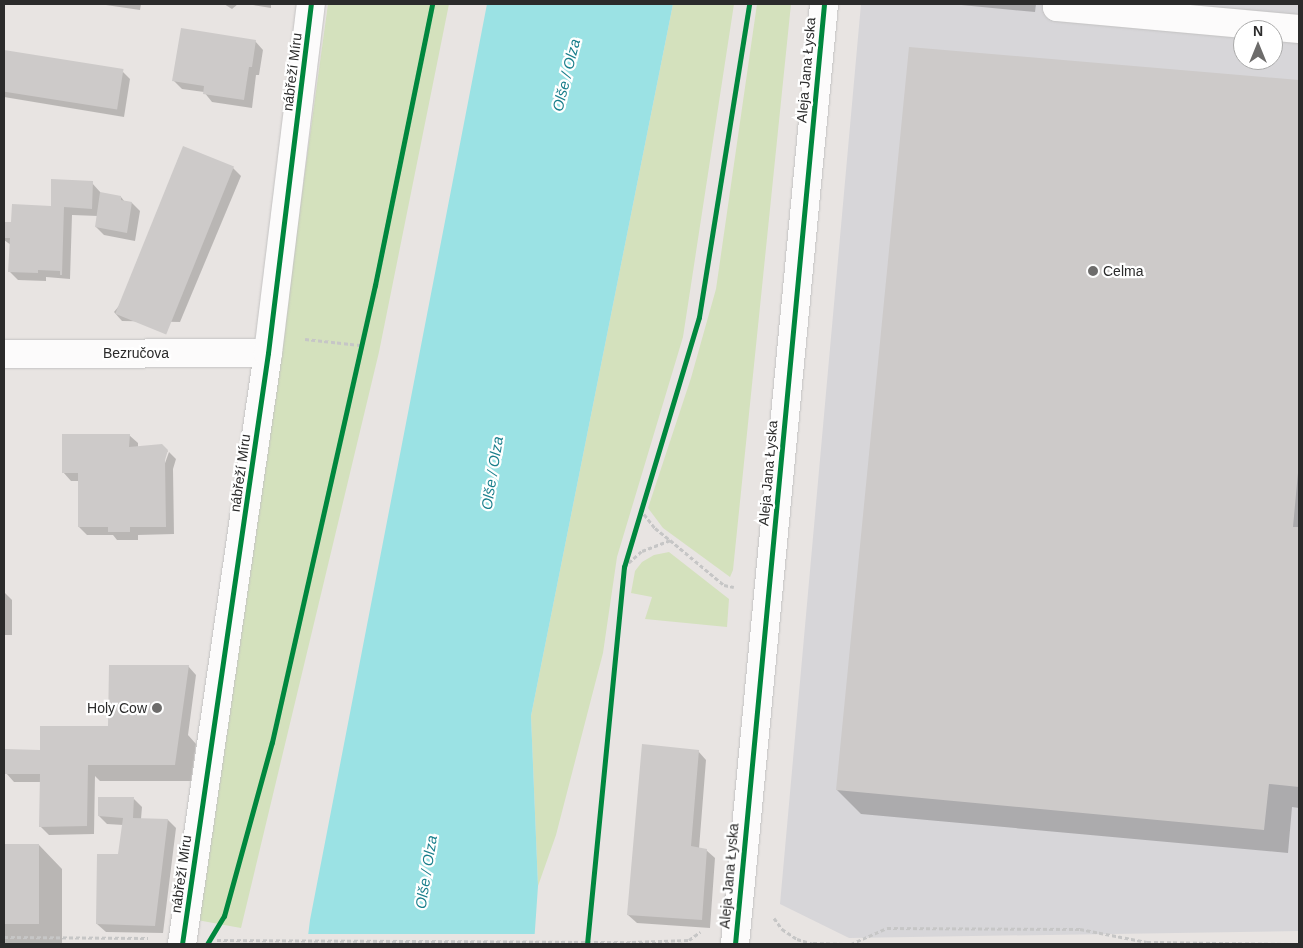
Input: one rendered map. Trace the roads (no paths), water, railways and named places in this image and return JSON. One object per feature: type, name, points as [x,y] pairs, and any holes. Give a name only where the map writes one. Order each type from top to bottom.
[{"type":"street","name":"nábřeží Míru","points":[[192,940],[311,4]]},
{"type":"street","name":"Aleja Jana Łyska","points":[[735,944],[824,4]]},
{"type":"street","points":[[1057,4],[1057,7],[1299,29]]},
{"type":"street","name":"Bezručova","points":[[4,354],[268,353]]},
{"type":"water","name":"Olše / Olza","points":[[487,4],[673,4],[531,716],[538,886],[534,944],[307,944],[310,920]]},
{"type":"place","name":"Celma","points":[[1093,271]]},
{"type":"place","name":"Holy Cow","points":[[157,708]]}]
